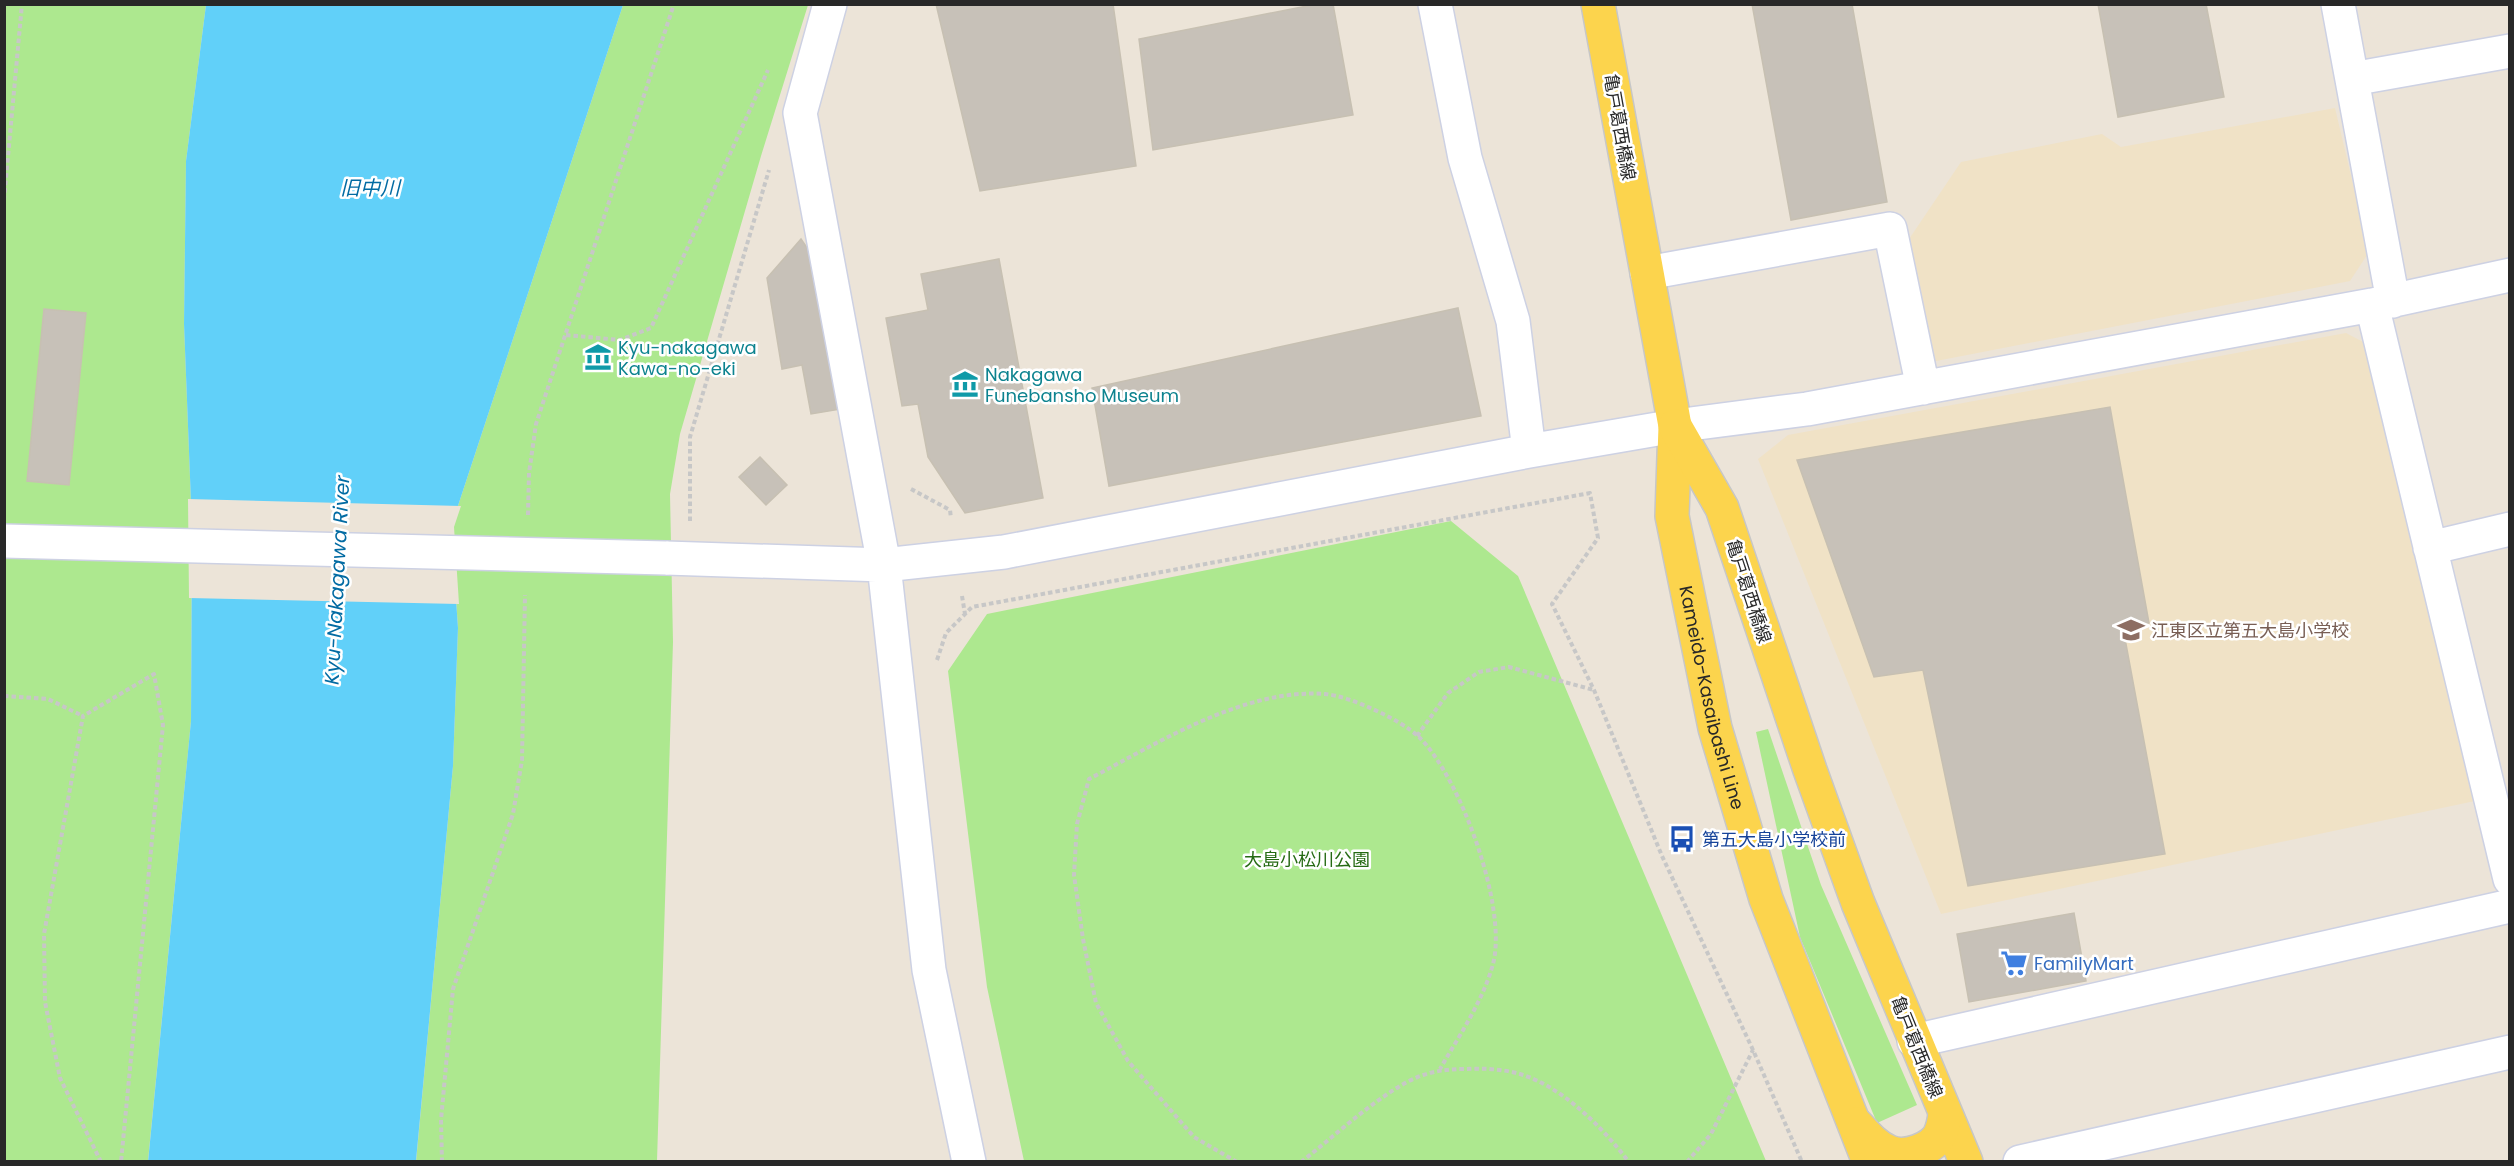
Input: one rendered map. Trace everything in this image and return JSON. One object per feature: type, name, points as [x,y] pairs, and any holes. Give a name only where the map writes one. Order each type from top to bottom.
[{"type":"main road","name":"亀戸葛西橋線","points":[[1598,4],[1675,426],[1722,508],[1810,770],[1858,903],[1966,1161]]},
{"type":"main road","name":"Kameido-Kasaibashi Line","points":[[1675,426],[1672,516],[1715,728],[1766,899],[1869,1161]]},
{"type":"main road","points":[[1851,1119],[1874,1143],[1892,1154],[1912,1153],[1928,1147],[1940,1136],[1946,1115]]},
{"type":"street","points":[[830,4],[800,113],[884,565],[929,969],[969,1161]]},
{"type":"street","points":[[1435,4],[1465,158],[1513,321],[1529,451]]},
{"type":"street","points":[[2338,4],[2352,80],[2382,303],[2430,548],[2510,879]]},
{"type":"street","points":[[2352,80],[2510,51]]},
{"type":"street","points":[[1647,273],[1890,229],[1923,388]]},
{"type":"street","points":[[4,541],[884,565],[1004,552],[1529,451],[1675,426],[1807,409],[2382,303],[2510,275]]},
{"type":"street","points":[[2430,548],[2510,529]]},
{"type":"street","points":[[1914,1041],[2510,906]]},
{"type":"street","points":[[2020,1161],[2510,1052]]},
{"type":"path","points":[[4,200],[22,4]]},
{"type":"path","points":[[528,520],[529,473],[536,424],[674,4]]},
{"type":"path","points":[[566,335],[620,340],[651,328],[773,59]]},
{"type":"path","points":[[678,558],[690,437],[772,160],[784,131],[800,113]]},
{"type":"path","points":[[935,664],[946,633],[972,607],[1590,493],[1598,538],[1552,604],[1594,690],[1662,856],[1802,1161]]},
{"type":"path","points":[[442,1161],[441,1120],[453,989],[513,814],[522,760],[526,590]]},
{"type":"path","points":[[1417,736],[1448,693],[1479,672],[1509,667],[1594,690]]},
{"type":"path","points":[[101,1161],[60,1078],[45,1002],[44,934],[83,716],[154,674],[163,725],[121,1161]]},
{"type":"path","points":[[1237,1161],[1194,1137],[1128,1061],[1096,1003],[1083,939],[1074,875],[1077,825],[1089,779],[1215,716],[1272,697],[1326,694],[1373,708],[1417,736],[1434,754],[1466,814],[1488,876],[1496,926],[1493,963],[1470,1017],[1440,1069]]},
{"type":"path","points":[[4,696],[48,699],[83,716]]},
{"type":"path","points":[[1687,1161],[1711,1134],[1753,1050]]},
{"type":"path","points":[[1301,1161],[1372,1105],[1409,1081],[1440,1069],[1479,1068],[1520,1074],[1581,1109],[1613,1141],[1629,1161]]},
{"type":"shaded area","points":[[2335,108],[2369,252],[2350,281],[1926,363],[1903,248],[1961,162],[2102,134],[2121,147]]},
{"type":"shaded area","name":"江東区立第五大島小学校","points":[[2346,333],[2369,345],[2475,801],[1941,914],[1758,459],[1788,435]]},
{"type":"green space","points":[[5,5],[206,5],[186,161],[184,324],[192,528],[191,721],[148,1161],[5,1162]]},
{"type":"green space","points":[[623,5],[808,5],[761,156],[680,434],[670,494],[673,642],[657,1161],[416,1162],[453,766],[458,628],[451,527]]},
{"type":"green space","name":"大島小松川公園","points":[[1451,521],[1518,576],[1766,1161],[1024,1161],[987,987],[948,671],[987,614]]},
{"type":"green space","points":[[1768,729],[1821,885],[1917,1105],[1877,1123],[1800,937],[1756,732]]},
{"type":"water","name":"旧中川","points":[[206,5],[623,5],[451,527],[458,628],[453,766],[416,1161],[148,1162],[191,721],[192,528],[184,324],[186,161]]},
{"type":"pier","points":[[188,499],[461,506],[454,527],[459,604],[189,598]]},
{"type":"building","points":[[936,4],[1113,4],[1136,166],[980,191]]},
{"type":"building","points":[[1317,4],[1333,4],[1353,115],[1153,150],[1139,39]]},
{"type":"building","points":[[1752,4],[1852,4],[1887,202],[1791,220]]},
{"type":"building","points":[[2098,4],[2206,4],[2224,97],[2118,117]]},
{"type":"building","points":[[801,239],[818,264],[841,409],[811,414],[802,365],[782,369],[767,278]]},
{"type":"building","points":[[999,259],[1043,498],[965,513],[928,457],[918,404],[902,406],[886,318],[928,310],[921,274]]},
{"type":"building","points":[[1458,308],[1481,416],[1109,486],[1092,388]]},
{"type":"building","points":[[44,309],[86,313],[69,485],[27,481]]},
{"type":"building","points":[[2110,407],[2149,623],[2123,628],[2165,854],[1968,886],[1923,670],[1874,677],[1797,460]]},
{"type":"building","points":[[760,457],[787,485],[766,505],[739,477]]},
{"type":"building","points":[[2074,913],[2086,981],[1969,1002],[1957,934]]},
{"type":"place","name":"Kyu-nakagawa Kawa-no-eki","points":[[598,357]]},
{"type":"place","name":"Nakagawa Funebansho Museum","points":[[965,384]]},
{"type":"place","name":"江東区立第五大島小学校","points":[[2131,630]]},
{"type":"place","name":"第五大島小学校前","points":[[1682,839]]},
{"type":"place","name":"FamilyMart","points":[[2014,963]]},
{"type":"water label","name":"Kyu-Nakagawa River","points":[[337,580]]}]
